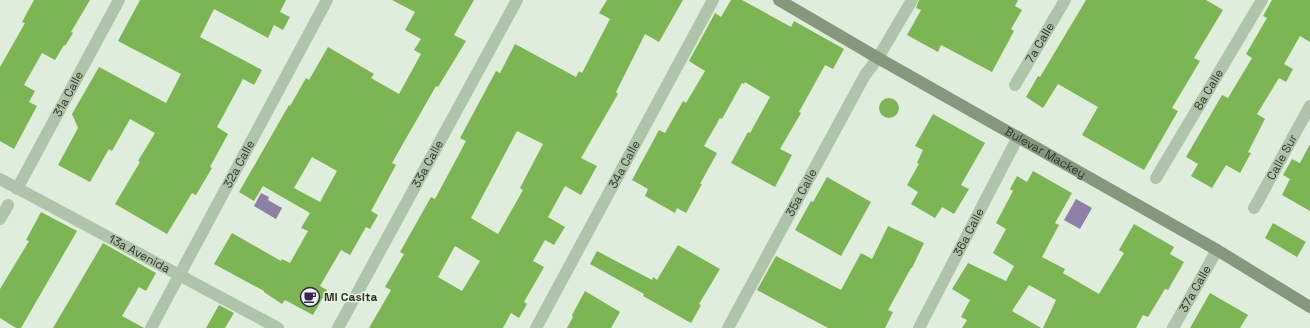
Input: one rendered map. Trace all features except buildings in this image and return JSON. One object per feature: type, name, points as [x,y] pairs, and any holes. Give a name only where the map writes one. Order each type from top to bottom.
[{"type":"main road","name":"Bulevar Mackey","points":[[781,0],[878,58],[1217,250],[1310,307]]},
{"type":"street","name":"31a Calle","points":[[18,189],[119,0]]},
{"type":"street","name":"32a Calle","points":[[151,328],[327,0]]},
{"type":"street","name":"33a Calle","points":[[338,328],[517,0]]},
{"type":"street","name":"34a Calle","points":[[536,328],[713,0]]},
{"type":"street","name":"35a Calle","points":[[728,328],[865,75],[878,58],[912,0]]},
{"type":"street","name":"7a Calle","points":[[1016,85],[1065,0]]},
{"type":"street","name":"8a Calle","points":[[1156,178],[1262,0]]},
{"type":"street","name":"Calle Sur","points":[[1254,208],[1310,106]]},
{"type":"street","name":"36a Calle","points":[[918,328],[1018,137]]},
{"type":"street","name":"13a Avenida","points":[[0,179],[278,328]]},
{"type":"street","points":[[0,219],[8,205]]},
{"type":"street","name":"37a Calle","points":[[1173,328],[1217,250]]},
{"type":"shaded area","points":[[261,193],[269,197],[268,200],[282,208],[276,219],[254,206]]},
{"type":"shaded area","points":[[1076,199],[1092,208],[1080,229],[1064,220]]},
{"type":"place","name":"Mi Casita","points":[[310,297]]}]
